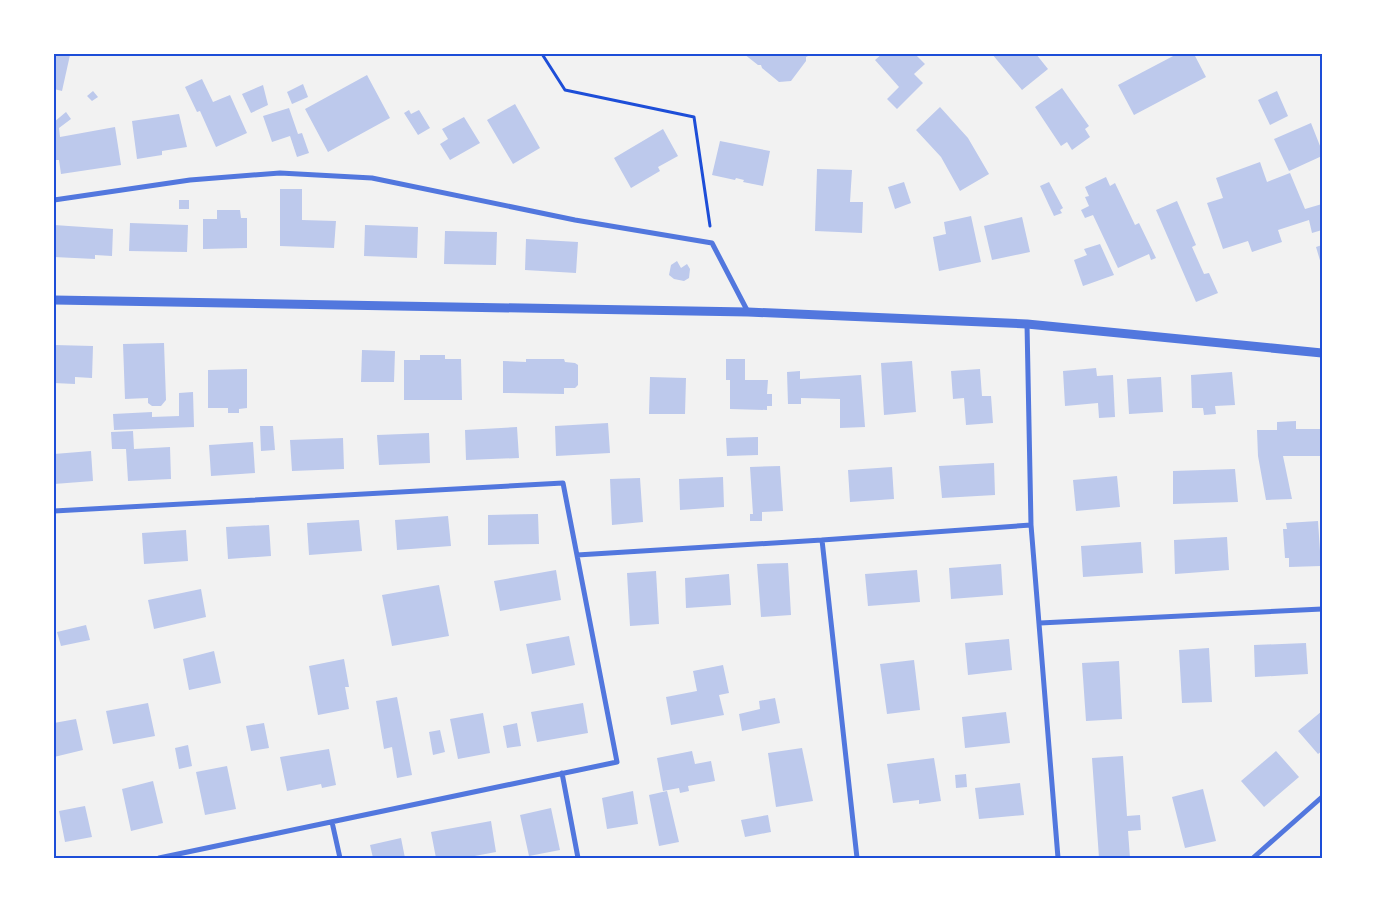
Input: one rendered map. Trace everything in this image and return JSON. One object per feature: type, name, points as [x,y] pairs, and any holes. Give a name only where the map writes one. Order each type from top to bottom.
[{"type":"street","points":[[54,200],[190,180],[280,173],[372,178],[575,220],[712,243],[748,312]]},
{"type":"street","points":[[54,300],[748,312],[1027,324],[1322,353]]},
{"type":"street","points":[[1027,324],[1031,524],[1058,858]]},
{"type":"street","points":[[54,511],[563,483],[618,762],[179,856],[159,858]]},
{"type":"street","points":[[577,555],[822,540],[1031,524]]},
{"type":"street","points":[[822,540],[858,858]]},
{"type":"street","points":[[1040,623],[1322,609]]},
{"type":"street","points":[[562,773],[578,858]]},
{"type":"street","points":[[1253,858],[1322,797]]},
{"type":"street","points":[[332,822],[340,858]]},
{"type":"path","points":[[542,54],[566,90],[694,118],[712,243]]},
{"type":"building","points":[[54,54],[70,55],[62,91],[54,89]]},
{"type":"building","points":[[744,54],[812,54],[806,57],[806,61],[791,81],[779,82],[761,65],[758,65]]},
{"type":"building","points":[[882,54],[915,54],[925,64],[914,74],[923,83],[897,109],[887,99],[899,87],[875,60]]},
{"type":"building","points":[[992,54],[1036,54],[1048,69],[1022,90]]},
{"type":"building","points":[[1177,54],[1194,54],[1206,77],[1134,115],[1118,85]]},
{"type":"building","points":[[367,75],[390,118],[328,152],[305,109]]},
{"type":"building","points":[[202,79],[213,102],[230,95],[247,133],[216,147],[200,111],[197,112],[185,87]]},
{"type":"building","points":[[303,84],[308,97],[292,104],[287,92]]},
{"type":"building","points":[[263,85],[268,105],[251,113],[242,94]]},
{"type":"building","points":[[1062,88],[1089,126],[1085,129],[1090,137],[1072,150],[1067,142],[1061,146],[1035,107]]},
{"type":"building","points":[[93,91],[98,97],[92,101],[87,96]]},
{"type":"building","points":[[1277,91],[1288,116],[1270,125],[1258,100]]},
{"type":"building","points":[[515,104],[540,148],[513,164],[487,120]]},
{"type":"building","points":[[940,107],[968,138],[989,174],[960,191],[941,157],[916,130]]},
{"type":"building","points":[[289,108],[298,134],[302,133],[309,153],[297,157],[290,136],[272,142],[263,116]]},
{"type":"building","points":[[409,110],[411,114],[419,110],[430,128],[418,135],[404,113]]},
{"type":"building","points":[[66,112],[71,119],[59,128],[60,137],[115,127],[121,165],[61,174],[59,160],[54,160],[54,122]]},
{"type":"building","points":[[179,114],[187,147],[162,151],[162,155],[137,159],[132,121]]},
{"type":"building","points":[[464,117],[480,143],[450,160],[440,144],[448,139],[442,129]]},
{"type":"building","points":[[1311,123],[1322,151],[1322,156],[1289,171],[1274,139]]},
{"type":"building","points":[[663,129],[678,156],[658,167],[660,171],[631,188],[614,158]]},
{"type":"building","points":[[720,141],[770,151],[763,186],[743,182],[744,180],[736,178],[735,180],[712,175]]},
{"type":"building","points":[[1260,162],[1267,182],[1290,173],[1305,209],[1322,204],[1322,230],[1312,233],[1309,220],[1278,230],[1282,242],[1252,252],[1248,241],[1223,249],[1207,203],[1223,198],[1216,178]]},
{"type":"building","points":[[817,169],[852,170],[850,202],[863,202],[862,233],[815,231]]},
{"type":"building","points":[[1106,177],[1110,186],[1115,183],[1135,225],[1139,223],[1156,258],[1151,260],[1149,254],[1118,268],[1093,215],[1085,218],[1081,210],[1089,206],[1085,197],[1089,196],[1085,187]]},
{"type":"building","points":[[904,182],[911,203],[895,209],[888,187]]},
{"type":"building","points":[[1049,182],[1063,208],[1060,210],[1062,213],[1054,216],[1040,186]]},
{"type":"building","points":[[280,189],[302,189],[302,220],[336,221],[334,248],[280,246]]},
{"type":"building","points":[[179,200],[189,200],[189,209],[179,209]]},
{"type":"building","points":[[1177,201],[1196,245],[1192,247],[1204,274],[1209,273],[1218,293],[1196,302],[1156,210]]},
{"type":"building","points":[[217,210],[240,210],[241,218],[247,218],[247,248],[203,249],[203,219],[217,219]]},
{"type":"building","points":[[971,216],[981,262],[939,271],[933,237],[946,234],[944,222]]},
{"type":"building","points":[[1022,217],[1030,252],[992,260],[984,226]]},
{"type":"building","points":[[130,223],[188,225],[187,252],[129,251]]},
{"type":"building","points":[[54,225],[113,229],[112,256],[95,255],[95,259],[54,257]]},
{"type":"building","points":[[365,225],[418,227],[417,258],[364,256]]},
{"type":"building","points":[[445,231],[497,232],[496,265],[444,264]]},
{"type":"building","points":[[526,239],[578,242],[576,273],[525,270]]},
{"type":"building","points":[[1100,244],[1114,275],[1083,286],[1074,260],[1087,255],[1084,249]]},
{"type":"building","points":[[1322,245],[1322,267],[1316,247]]},
{"type":"building","points":[[677,261],[681,268],[687,264],[690,269],[689,278],[684,281],[674,279],[669,275],[671,265]]},
{"type":"building","points":[[164,343],[166,400],[161,406],[152,406],[148,403],[148,398],[125,399],[123,344]]},
{"type":"building","points":[[54,345],[93,346],[92,378],[75,377],[75,384],[54,383]]},
{"type":"building","points":[[362,350],[395,351],[394,382],[361,382]]},
{"type":"building","points":[[420,355],[445,355],[445,359],[461,359],[462,400],[404,400],[404,360],[420,360]]},
{"type":"building","points":[[526,359],[564,359],[565,362],[575,363],[578,365],[578,385],[575,388],[564,388],[564,394],[503,393],[503,361],[526,362]]},
{"type":"building","points":[[726,359],[745,359],[745,380],[768,380],[767,394],[772,394],[772,406],[767,406],[767,410],[730,409],[730,380],[726,380]]},
{"type":"building","points":[[912,361],[916,412],[884,415],[881,363]]},
{"type":"building","points":[[1096,368],[1097,376],[1113,375],[1115,417],[1099,418],[1098,403],[1065,406],[1063,371]]},
{"type":"building","points":[[247,369],[247,408],[239,409],[239,413],[228,413],[228,408],[208,408],[208,370]]},
{"type":"building","points":[[980,369],[982,396],[991,396],[993,423],[966,425],[964,398],[953,399],[951,371]]},
{"type":"building","points":[[800,371],[800,379],[861,375],[865,427],[840,428],[840,399],[801,398],[801,404],[788,404],[787,372]]},
{"type":"building","points":[[1232,372],[1235,405],[1215,406],[1216,414],[1204,415],[1203,408],[1192,408],[1191,375]]},
{"type":"building","points":[[650,377],[686,378],[685,414],[649,414]]},
{"type":"building","points":[[1161,377],[1163,412],[1129,414],[1127,379]]},
{"type":"building","points":[[193,392],[194,427],[114,430],[113,414],[152,412],[152,417],[179,416],[179,393]]},
{"type":"building","points":[[1296,421],[1296,429],[1322,429],[1322,456],[1283,456],[1292,499],[1266,500],[1258,456],[1257,430],[1277,430],[1277,422]]},
{"type":"building","points":[[608,423],[610,453],[556,456],[555,426]]},
{"type":"building","points":[[260,426],[273,426],[275,450],[261,451]]},
{"type":"building","points":[[517,427],[519,458],[466,460],[465,430]]},
{"type":"building","points":[[133,431],[134,449],[170,447],[171,479],[128,481],[126,449],[112,449],[111,432]]},
{"type":"building","points":[[429,433],[430,463],[379,465],[377,435]]},
{"type":"building","points":[[758,437],[758,455],[727,456],[726,438]]},
{"type":"building","points":[[343,438],[344,469],[292,471],[290,440]]},
{"type":"building","points":[[253,442],[255,473],[211,476],[209,445]]},
{"type":"building","points":[[91,451],[93,481],[54,484],[54,454]]},
{"type":"building","points":[[994,463],[995,495],[942,498],[939,466]]},
{"type":"building","points":[[780,466],[783,511],[762,512],[762,521],[750,521],[750,514],[753,514],[750,467]]},
{"type":"building","points":[[892,467],[894,499],[850,502],[848,470]]},
{"type":"building","points":[[1235,469],[1238,502],[1173,504],[1173,471]]},
{"type":"building","points":[[1117,476],[1120,507],[1076,511],[1073,480]]},
{"type":"building","points":[[723,477],[724,507],[680,510],[679,479]]},
{"type":"building","points":[[640,478],[643,522],[612,525],[610,479]]},
{"type":"building","points":[[538,514],[539,544],[488,545],[488,515]]},
{"type":"building","points":[[448,516],[451,546],[397,550],[395,520]]},
{"type":"building","points":[[359,520],[362,551],[309,555],[307,523]]},
{"type":"building","points":[[1318,521],[1321,566],[1289,567],[1289,558],[1285,558],[1283,529],[1287,529],[1286,523]]},
{"type":"building","points":[[269,525],[271,556],[228,559],[226,527]]},
{"type":"building","points":[[186,530],[188,561],[144,564],[142,533]]},
{"type":"building","points":[[1227,537],[1229,570],[1175,574],[1174,540]]},
{"type":"building","points":[[1141,542],[1143,573],[1083,577],[1081,546]]},
{"type":"building","points":[[788,563],[791,615],[761,617],[757,564]]},
{"type":"building","points":[[1001,564],[1003,595],[951,599],[949,568]]},
{"type":"building","points":[[556,570],[561,600],[500,611],[494,581]]},
{"type":"building","points":[[917,570],[920,602],[868,606],[865,574]]},
{"type":"building","points":[[656,571],[659,624],[630,626],[627,573]]},
{"type":"building","points":[[729,574],[731,605],[686,608],[685,578]]},
{"type":"building","points":[[439,585],[449,636],[392,646],[382,595]]},
{"type":"building","points":[[201,589],[206,617],[154,629],[148,600]]},
{"type":"building","points":[[86,625],[90,640],[61,646],[57,632]]},
{"type":"building","points":[[569,636],[575,665],[532,674],[526,644]]},
{"type":"building","points":[[1009,639],[1012,670],[968,675],[965,643]]},
{"type":"building","points":[[1306,643],[1308,674],[1255,677],[1254,645]]},
{"type":"building","points":[[1209,648],[1212,702],[1182,703],[1179,650]]},
{"type":"building","points":[[214,651],[221,683],[189,690],[183,659]]},
{"type":"building","points":[[344,659],[349,687],[345,687],[349,709],[318,715],[309,666]]},
{"type":"building","points":[[914,660],[920,710],[887,714],[880,664]]},
{"type":"building","points":[[1119,661],[1122,719],[1086,721],[1082,663]]},
{"type":"building","points":[[723,665],[729,693],[719,695],[724,715],[671,725],[666,697],[697,691],[693,671]]},
{"type":"building","points":[[397,697],[412,775],[397,778],[392,747],[384,749],[376,701]]},
{"type":"building","points":[[775,698],[780,723],[742,731],[739,714],[760,709],[759,701]]},
{"type":"building","points":[[148,703],[155,736],[113,744],[106,711]]},
{"type":"building","points":[[583,703],[588,733],[537,742],[531,712]]},
{"type":"building","points":[[1322,711],[1322,751],[1318,754],[1298,731]]},
{"type":"building","points":[[1006,712],[1010,743],[965,748],[962,717]]},
{"type":"building","points":[[483,713],[490,753],[458,759],[450,719]]},
{"type":"building","points":[[76,719],[83,750],[54,757],[54,723]]},
{"type":"building","points":[[264,723],[269,748],[251,751],[246,726]]},
{"type":"building","points":[[517,723],[521,746],[507,748],[503,726]]},
{"type":"building","points":[[440,730],[445,752],[433,755],[429,732]]},
{"type":"building","points":[[188,745],[192,766],[179,769],[175,748]]},
{"type":"building","points":[[802,748],[813,801],[776,807],[768,753]]},
{"type":"building","points":[[329,749],[336,785],[322,788],[321,784],[287,791],[280,757]]},
{"type":"building","points":[[692,751],[695,764],[711,761],[715,781],[688,786],[689,791],[680,793],[679,788],[663,791],[657,758]]},
{"type":"building","points":[[1276,751],[1299,777],[1264,807],[1241,781]]},
{"type":"building","points":[[1123,756],[1127,816],[1140,815],[1141,830],[1128,831],[1130,858],[1099,858],[1092,758]]},
{"type":"building","points":[[934,758],[941,801],[919,804],[919,800],[893,803],[887,764]]},
{"type":"building","points":[[227,766],[236,809],[205,815],[196,772]]},
{"type":"building","points":[[966,774],[967,787],[956,788],[955,775]]},
{"type":"building","points":[[153,781],[163,823],[131,831],[122,789]]},
{"type":"building","points":[[1020,783],[1024,815],[979,819],[975,788]]},
{"type":"building","points":[[1203,789],[1216,841],[1185,848],[1172,797]]},
{"type":"building","points":[[633,791],[638,824],[607,829],[602,798]]},
{"type":"building","points":[[667,791],[679,842],[659,846],[649,795]]},
{"type":"building","points":[[85,806],[92,837],[65,842],[59,811]]},
{"type":"building","points":[[551,808],[560,850],[529,856],[520,815]]},
{"type":"building","points":[[768,815],[771,832],[745,837],[741,820]]},
{"type":"building","points":[[491,821],[496,852],[464,858],[436,858],[431,832]]},
{"type":"building","points":[[401,838],[405,858],[373,858],[370,845]]}]
